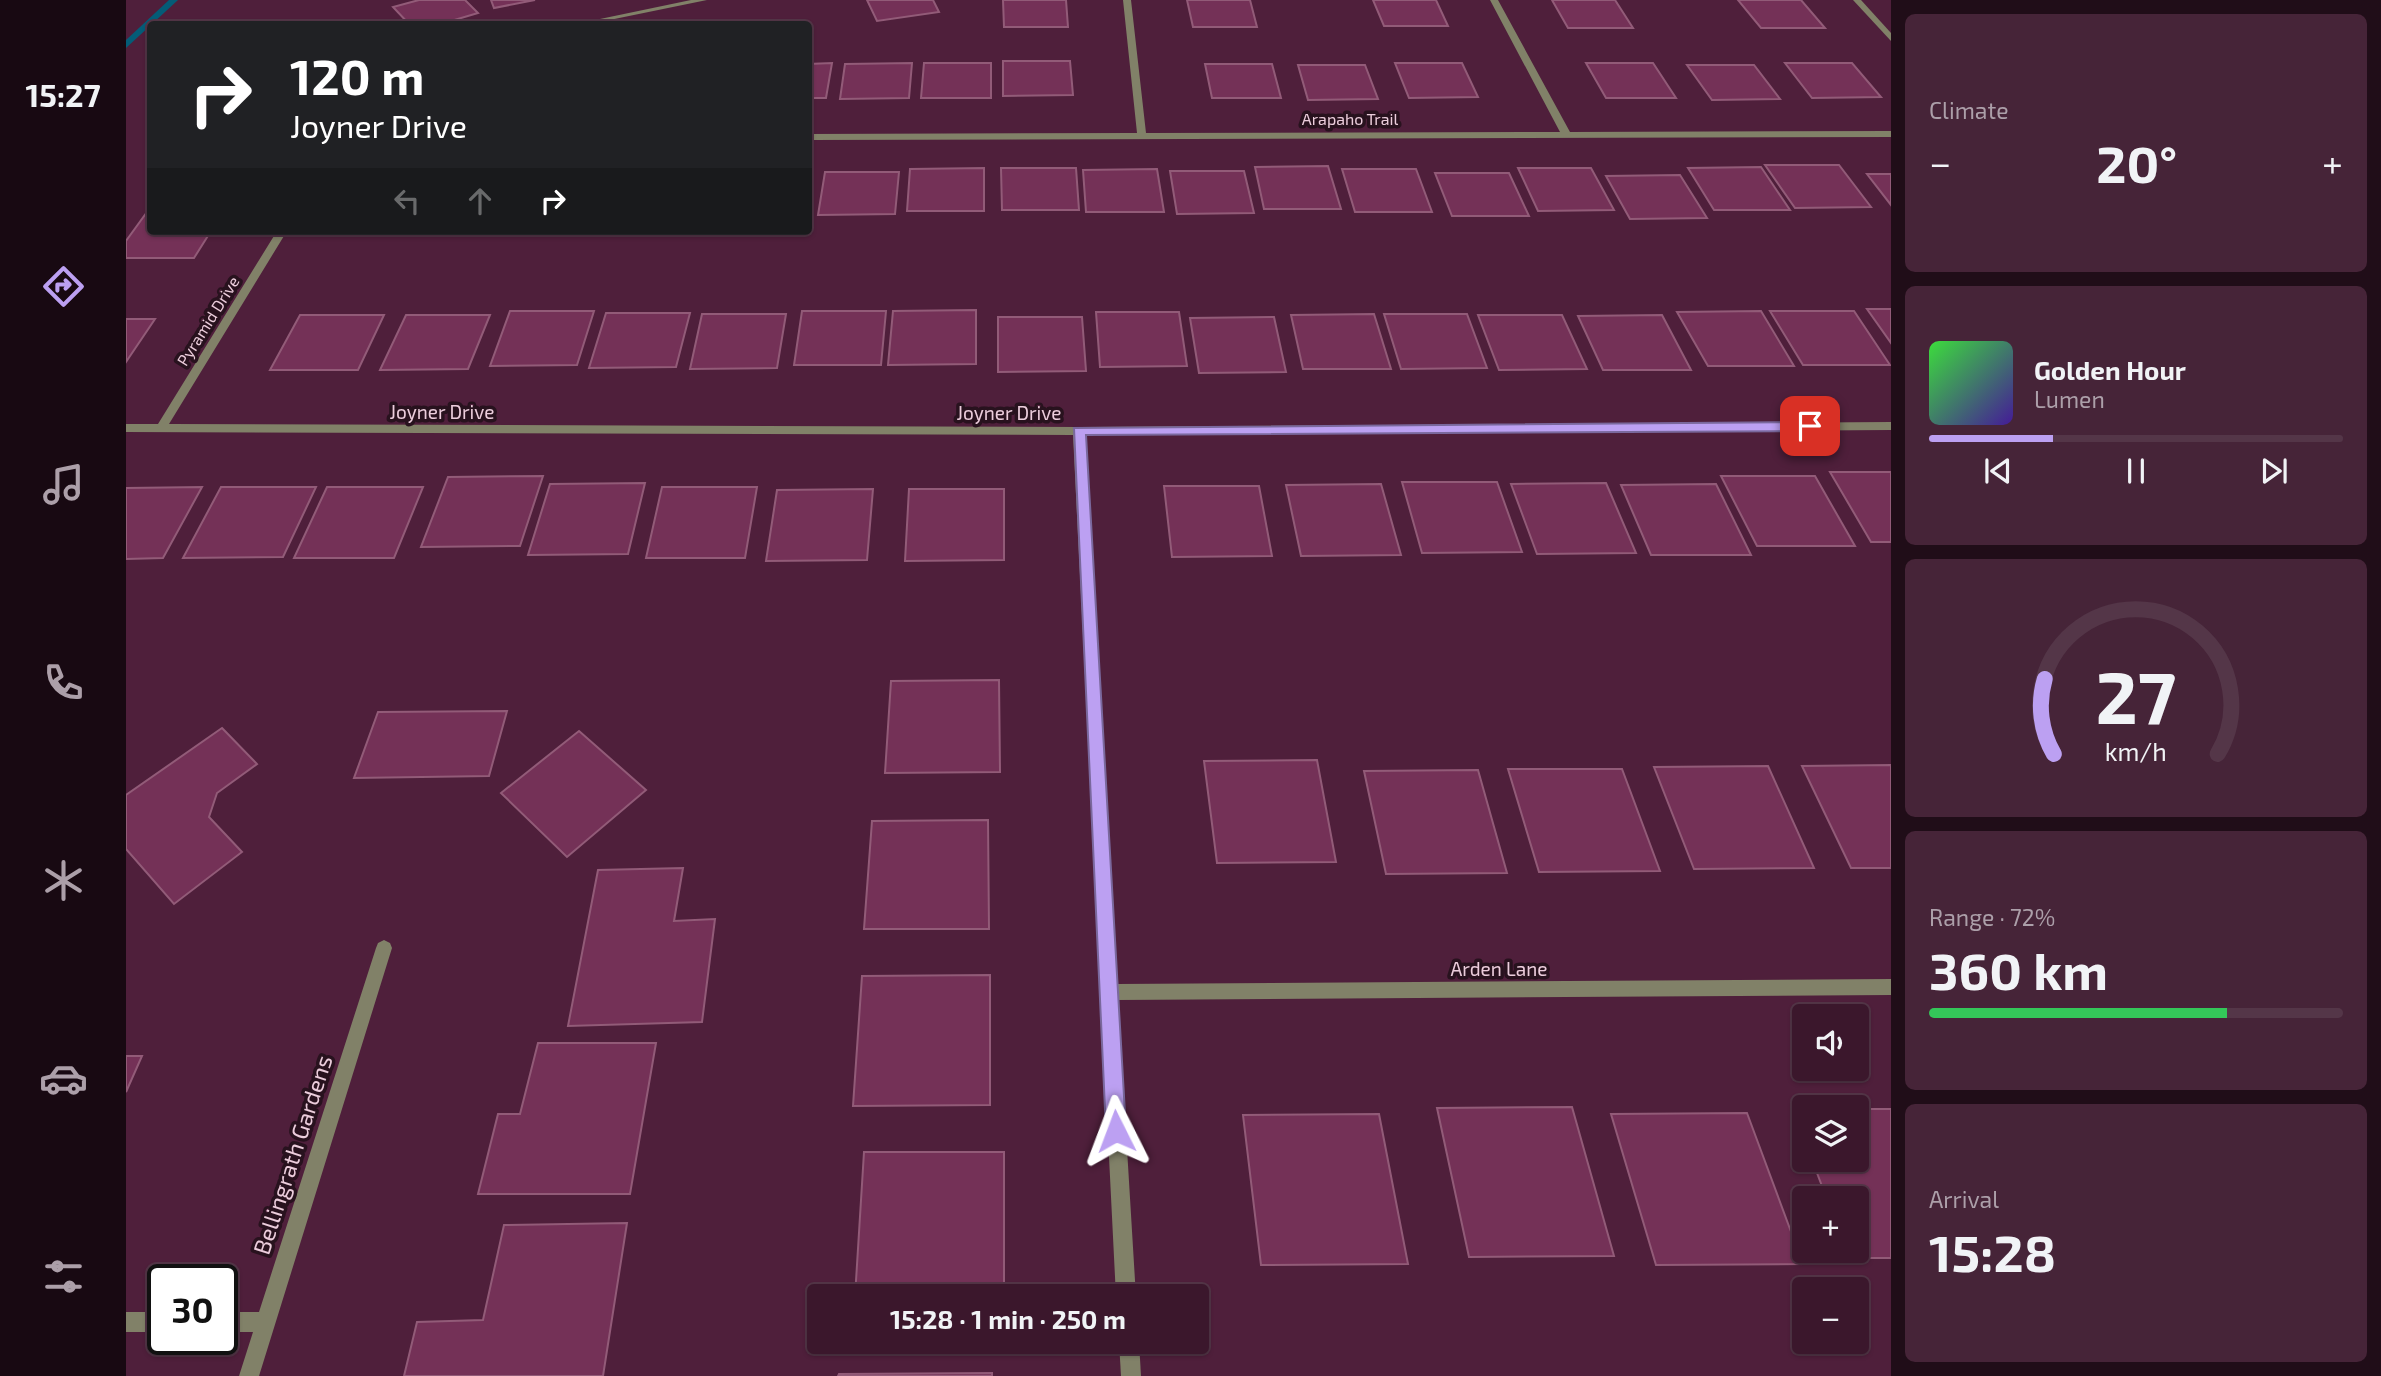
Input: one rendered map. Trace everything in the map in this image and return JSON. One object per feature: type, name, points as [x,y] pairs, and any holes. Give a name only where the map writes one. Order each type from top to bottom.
[{"type":"street","points":[[595,21],[703,0]]},
{"type":"street","points":[[1127,0],[1142,136]]},
{"type":"street","points":[[1494,0],[1566,134]]},
{"type":"street","points":[[1857,0],[1891,38]]},
{"type":"street","name":"Arapaho Trail","points":[[812,137],[1891,134]]},
{"type":"street","name":"Pyramid Drive","points":[[160,428],[280,235]]},
{"type":"street","name":"Joyner Drive","points":[[126,428],[1079,431],[1891,426]]},
{"type":"street","points":[[1079,431],[1125,1284]]},
{"type":"street","name":"Bellingrath Gardens","points":[[249,1376],[384,948]]},
{"type":"street","name":"Arden Lane","points":[[1108,992],[1891,987]]},
{"type":"street","points":[[126,1322],[147,1322]]},
{"type":"street","points":[[238,1322],[266,1322]]},
{"type":"street","points":[[1130,1354],[1131,1376]]},
{"type":"building","points":[[419,0],[465,0],[478,13],[451,21],[406,21],[393,7]]},
{"type":"building","points":[[491,0],[535,0],[494,8]]},
{"type":"building","points":[[867,0],[933,0],[939,12],[877,21]]},
{"type":"building","points":[[1003,0],[1066,0],[1068,27],[1004,27]]},
{"type":"building","points":[[1187,0],[1250,0],[1257,27],[1193,27]]},
{"type":"building","points":[[1373,0],[1436,0],[1448,26],[1384,26]]},
{"type":"building","points":[[1552,0],[1615,0],[1633,28],[1568,28]]},
{"type":"building","points":[[1738,0],[1801,0],[1825,28],[1761,28]]},
{"type":"building","points":[[1003,61],[1070,61],[1073,95],[1003,96]]},
{"type":"building","points":[[832,63],[826,98],[812,98],[812,64]]},
{"type":"building","points":[[912,63],[909,98],[840,99],[845,64]]},
{"type":"building","points":[[924,63],[991,63],[991,98],[921,98]]},
{"type":"building","points":[[1395,63],[1462,63],[1478,97],[1409,98]]},
{"type":"building","points":[[1586,63],[1653,63],[1676,98],[1606,98]]},
{"type":"building","points":[[1785,63],[1852,63],[1881,97],[1812,98]]},
{"type":"building","points":[[1205,64],[1272,64],[1281,98],[1212,98]]},
{"type":"building","points":[[1298,65],[1365,65],[1378,99],[1308,100]]},
{"type":"building","points":[[1687,65],[1754,65],[1780,99],[1712,100]]},
{"type":"building","points":[[1765,165],[1839,165],[1871,207],[1795,208]]},
{"type":"building","points":[[1328,166],[1341,209],[1264,209],[1255,167]]},
{"type":"building","points":[[1761,167],[1790,210],[1714,210],[1688,168]]},
{"type":"building","points":[[984,168],[984,211],[907,211],[910,169]]},
{"type":"building","points":[[1001,168],[1076,168],[1079,210],[1002,210]]},
{"type":"building","points":[[1518,168],[1591,168],[1614,210],[1538,211]]},
{"type":"building","points":[[1157,169],[1164,212],[1086,212],[1083,170]]},
{"type":"building","points":[[1342,169],[1416,169],[1432,212],[1355,212]]},
{"type":"building","points":[[1170,171],[1244,171],[1254,213],[1177,214]]},
{"type":"building","points":[[825,172],[899,172],[895,214],[818,215]]},
{"type":"building","points":[[1435,173],[1509,173],[1529,216],[1452,216]]},
{"type":"building","points":[[1867,174],[1891,174],[1891,205]]},
{"type":"building","points":[[1680,175],[1707,218],[1630,219],[1606,176]]},
{"type":"building","points":[[147,212],[147,235],[208,235],[194,258],[126,258],[126,241]]},
{"type":"building","points":[[1867,309],[1891,309],[1891,343]]},
{"type":"building","points":[[976,310],[976,364],[888,365],[893,311]]},
{"type":"building","points":[[510,311],[594,311],[577,365],[490,366]]},
{"type":"building","points":[[802,311],[886,311],[881,365],[794,365]]},
{"type":"building","points":[[1761,311],[1794,366],[1708,366],[1677,312]]},
{"type":"building","points":[[1770,311],[1854,311],[1890,365],[1803,365]]},
{"type":"building","points":[[1096,312],[1179,312],[1187,366],[1100,367]]},
{"type":"building","points":[[606,313],[690,313],[676,367],[589,368]]},
{"type":"building","points":[[702,314],[786,314],[777,368],[690,369]]},
{"type":"building","points":[[1374,314],[1391,369],[1303,369],[1291,315]]},
{"type":"building","points":[[1384,314],[1467,314],[1487,368],[1401,369]]},
{"type":"building","points":[[300,315],[384,315],[358,370],[270,370]]},
{"type":"building","points":[[406,315],[490,315],[468,369],[380,370]]},
{"type":"building","points":[[1478,315],[1562,315],[1587,369],[1499,370]]},
{"type":"building","points":[[1662,315],[1691,370],[1603,370],[1578,316]]},
{"type":"building","points":[[998,317],[1082,317],[1086,371],[998,372]]},
{"type":"building","points":[[1274,317],[1286,372],[1199,373],[1190,318]]},
{"type":"building","points":[[126,319],[155,319],[126,362]]},
{"type":"building","points":[[1830,472],[1891,472],[1891,542],[1871,542]]},
{"type":"building","points":[[543,476],[520,546],[421,547],[448,477]]},
{"type":"building","points":[[1721,476],[1815,476],[1855,546],[1757,546]]},
{"type":"building","points":[[1402,482],[1497,482],[1522,552],[1422,553]]},
{"type":"building","points":[[645,483],[628,554],[528,555],[550,484]]},
{"type":"building","points":[[1606,483],[1636,553],[1537,554],[1511,484]]},
{"type":"building","points":[[1381,484],[1401,555],[1301,556],[1286,485]]},
{"type":"building","points":[[1716,484],[1751,555],[1651,555],[1621,485]]},
{"type":"building","points":[[1164,486],[1259,486],[1272,556],[1172,557]]},
{"type":"building","points":[[202,487],[163,558],[126,559],[126,488]]},
{"type":"building","points":[[221,487],[316,487],[283,557],[183,558]]},
{"type":"building","points":[[327,487],[423,487],[394,558],[294,558]]},
{"type":"building","points":[[662,487],[757,487],[745,558],[646,558]]},
{"type":"building","points":[[873,489],[867,560],[766,561],[777,490]]},
{"type":"building","points":[[909,489],[1004,489],[1004,560],[905,561]]},
{"type":"building","points":[[999,680],[1000,772],[885,773],[891,681]]},
{"type":"building","points":[[507,711],[489,776],[354,778],[378,712]]},
{"type":"building","points":[[222,728],[257,764],[217,793],[209,817],[242,852],[174,904],[126,849],[126,795]]},
{"type":"building","points":[[579,731],[646,790],[567,857],[501,793]]},
{"type":"building","points":[[1317,760],[1336,862],[1217,863],[1204,761]]},
{"type":"building","points":[[1891,765],[1891,868],[1851,868],[1802,766]]},
{"type":"building","points":[[1768,766],[1814,868],[1694,869],[1654,767]]},
{"type":"building","points":[[1508,769],[1622,769],[1660,871],[1539,872]]},
{"type":"building","points":[[1478,770],[1507,873],[1386,874],[1364,771]]},
{"type":"building","points":[[988,820],[989,929],[864,929],[872,821]]},
{"type":"building","points":[[683,868],[674,921],[715,919],[702,1022],[568,1026],[598,870]]},
{"type":"building","points":[[990,975],[990,1105],[853,1106],[862,976]]},
{"type":"building","points":[[538,1043],[656,1043],[630,1194],[478,1194],[498,1114],[520,1114]]},
{"type":"building","points":[[126,1056],[142,1056],[126,1092]]},
{"type":"building","points":[[1572,1107],[1614,1256],[1469,1257],[1437,1108]]},
{"type":"building","points":[[1869,1109],[1891,1109],[1891,1258],[1869,1258],[1869,1186],[1822,1186],[1817,1172],[1869,1172]]},
{"type":"building","points":[[1747,1113],[1792,1234],[1792,1263],[1803,1264],[1656,1265],[1611,1114]]},
{"type":"building","points":[[1379,1114],[1408,1264],[1261,1265],[1243,1115]]},
{"type":"building","points":[[864,1152],[1004,1152],[1004,1284],[856,1284]]},
{"type":"building","points":[[627,1223],[603,1376],[404,1376],[417,1322],[483,1320],[504,1225]]},
{"type":"building","points":[[992,1373],[992,1376],[838,1376],[839,1374]]},
{"type":"waterway","points":[[152,21],[174,0]]},
{"type":"waterway","points":[[126,45],[147,25]]},
{"type":"route","points":[[1116,1131],[1079,431],[1810,426]]}]
